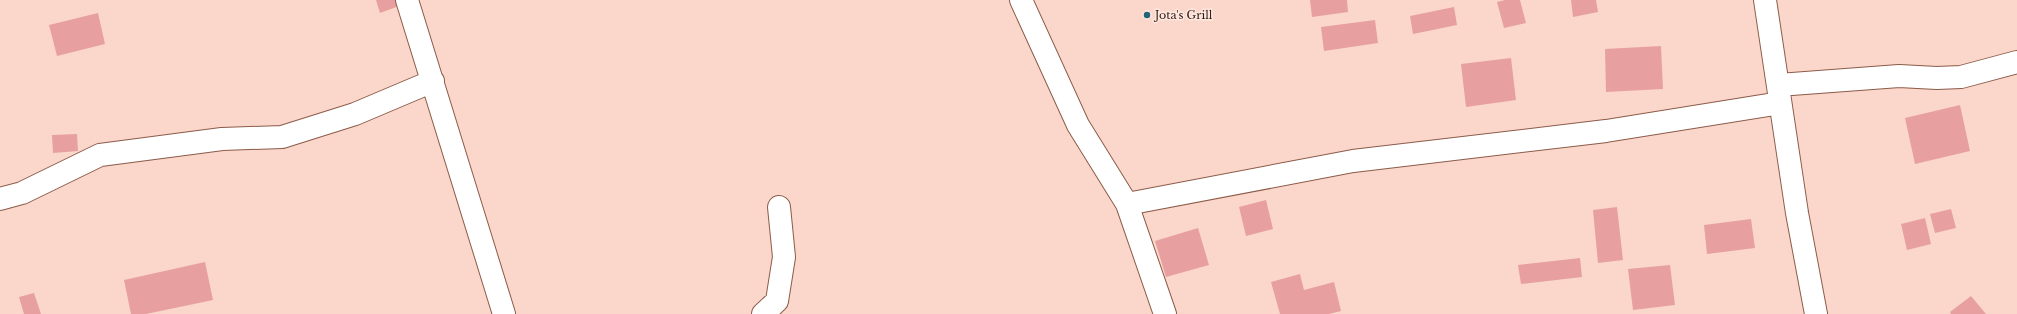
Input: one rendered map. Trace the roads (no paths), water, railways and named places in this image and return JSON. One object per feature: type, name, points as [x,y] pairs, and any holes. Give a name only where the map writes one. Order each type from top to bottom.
[{"type":"street","points":[[407,0],[504,314]]},
{"type":"street","points":[[1021,0],[1078,125],[1127,204],[1165,314]]},
{"type":"street","points":[[1765,0],[1797,213],[1816,314]]},
{"type":"street","points":[[1127,204],[1352,161],[1606,131],[1779,94],[1899,76],[1937,78],[1961,77],[2017,62]]},
{"type":"street","points":[[0,199],[22,193],[100,155],[222,139],[282,137],[355,114],[433,82]]},
{"type":"street","points":[[763,314],[777,301],[784,257],[779,207]]},
{"type":"place","name":"Jota's Grill","points":[[1147,15]]}]
